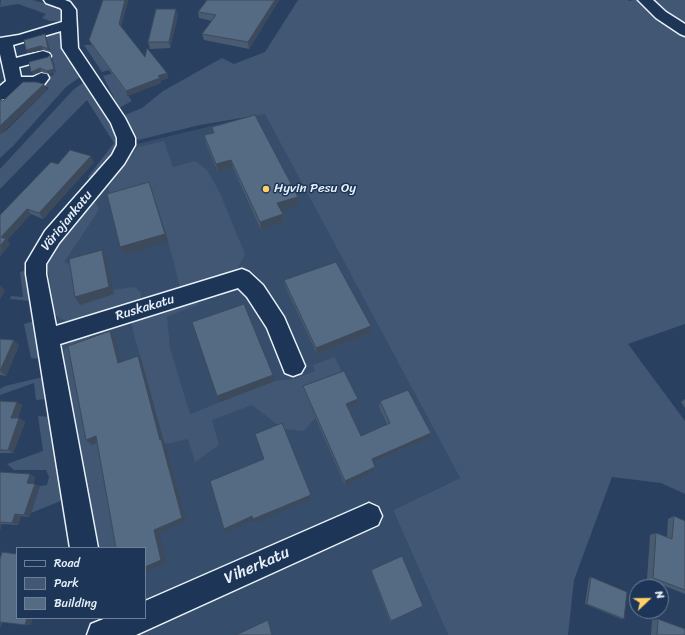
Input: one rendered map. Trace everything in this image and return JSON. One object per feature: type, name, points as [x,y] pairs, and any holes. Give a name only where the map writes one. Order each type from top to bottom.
[{"type":"street","name":"Väriojankatu","points":[[51,0],[65,6],[69,10],[68,42],[70,48],[119,122],[124,132],[126,145],[118,159],[52,237],[36,263],[36,274],[84,547]]},
{"type":"street","points":[[645,0],[661,15],[685,31]]},
{"type":"street","points":[[14,82],[3,39],[29,37],[69,24]]},
{"type":"street","points":[[10,64],[43,56]]},
{"type":"street","points":[[0,95],[14,82],[37,82],[41,78]]},
{"type":"street","name":"Ruskakatu","points":[[48,338],[242,278],[255,291],[276,324],[294,366]]},
{"type":"street","name":"Viherkatu","points":[[146,616],[369,516]]},
{"type":"street","points":[[96,619],[100,635],[138,619]]},
{"type":"shaded area","points":[[265,113],[460,478],[393,510],[448,635],[115,635],[143,619],[146,619],[146,547],[99,547],[47,266],[50,255],[137,144]]},
{"type":"green space","points":[[1,0],[32,0],[48,4],[61,10],[64,15],[63,21],[50,21],[42,18],[46,14],[18,4],[0,7]]},
{"type":"green space","points":[[298,0],[685,0],[685,324],[628,344],[685,421],[685,494],[661,483],[612,477],[574,580],[568,635],[448,635],[393,510],[460,478],[265,114],[200,125],[138,140],[125,115],[142,108],[163,91],[222,58],[234,64],[265,52]]},
{"type":"green space","points":[[61,29],[65,53],[80,77],[66,87],[13,146],[0,158],[0,134],[7,130],[49,88],[38,83],[45,77],[54,75],[53,73],[56,72],[46,36]]},
{"type":"green space","points":[[84,45],[104,45],[117,68],[102,72]]},
{"type":"green space","points":[[117,72],[113,75],[132,101],[119,108],[103,76]]},
{"type":"green space","points":[[84,82],[111,124],[117,135],[118,142],[116,149],[95,180],[88,177],[114,143],[87,100],[0,189],[0,169],[73,90]]},
{"type":"green space","points":[[164,141],[173,167],[195,161],[207,170],[220,193],[245,254],[238,268],[226,276],[181,291],[168,241],[152,191],[111,202],[108,187],[138,147]]},
{"type":"green space","points":[[94,200],[99,208],[64,262],[74,266],[81,304],[113,294],[113,290],[135,287],[141,293],[141,298],[138,303],[91,318],[69,322],[55,315],[47,266],[50,255]]},
{"type":"green space","points":[[27,270],[31,301],[10,299],[11,296],[23,297],[20,272]]},
{"type":"green space","points":[[189,299],[198,301],[199,304],[167,317],[170,348],[190,414],[274,381],[293,379],[315,371],[313,365],[335,357],[344,377],[304,392],[315,418],[304,431],[283,429],[252,405],[212,420],[219,445],[195,462],[188,439],[166,444],[122,547],[98,547],[63,361],[64,350],[76,336],[90,332],[92,444],[142,362],[131,320]]},
{"type":"green space","points":[[34,321],[41,359],[31,358],[24,324]]},
{"type":"green space","points":[[43,377],[47,399],[36,400],[34,383],[0,395],[0,389],[5,386]]},
{"type":"green space","points":[[38,416],[50,417],[63,500],[31,513],[40,486],[47,485],[49,477],[46,470],[14,470],[7,464],[43,451]]},
{"type":"building","points":[[103,0],[125,0],[119,24],[145,57],[147,48],[167,73],[158,76],[160,78],[126,91],[89,40]]},
{"type":"building","points":[[207,0],[275,0],[248,42],[202,34],[216,15],[198,12]]},
{"type":"building","points":[[156,9],[176,9],[169,42],[148,42]]},
{"type":"building","points":[[45,34],[48,49],[41,46],[26,50],[24,40]]},
{"type":"building","points":[[50,55],[54,69],[47,71],[40,68],[31,72],[29,62],[48,57]]},
{"type":"building","points":[[23,82],[36,82],[44,84],[0,126],[0,100],[3,101]]},
{"type":"building","name":"Hyvin Pesu Oy","points":[[255,115],[298,197],[277,203],[283,214],[260,222],[231,160],[216,164],[204,135],[214,133],[212,127]]},
{"type":"building","points":[[70,150],[91,156],[39,213],[27,209],[1,237],[6,239],[0,246],[0,215],[51,162],[58,164]]},
{"type":"building","points":[[149,182],[165,234],[120,247],[107,194]]},
{"type":"building","points":[[102,250],[109,287],[75,297],[69,259]]},
{"type":"building","points":[[336,262],[371,326],[316,348],[284,280]]},
{"type":"building","points":[[244,304],[273,375],[217,396],[192,322]]},
{"type":"building","points":[[110,331],[118,363],[138,356],[182,518],[154,530],[161,560],[146,567],[146,547],[116,547],[96,436],[86,440],[68,346]]},
{"type":"building","points":[[0,339],[14,340],[0,371]]},
{"type":"building","points":[[344,371],[358,399],[346,404],[361,436],[390,423],[380,401],[408,390],[431,433],[372,459],[375,467],[345,481],[303,386]]},
{"type":"building","points":[[0,401],[17,402],[11,418],[19,418],[8,450],[0,450]]},
{"type":"building","points":[[282,423],[311,495],[253,519],[252,516],[224,529],[210,481],[264,459],[255,434]]},
{"type":"building","points":[[0,472],[30,474],[27,483],[35,484],[24,515],[15,514],[12,523],[0,522]]},
{"type":"building","points":[[674,516],[685,521],[685,590],[669,584],[669,579],[653,578],[656,533],[672,539]]},
{"type":"building","points":[[2,552],[16,554],[16,619],[27,619],[25,625],[0,622],[0,559]]},
{"type":"building","points":[[402,556],[423,606],[391,621],[371,570]]},
{"type":"building","points":[[591,577],[627,592],[624,619],[587,604]]},
{"type":"building","points":[[658,619],[685,629],[685,635],[657,635]]},
{"type":"building","points":[[268,620],[272,635],[236,635]]},
{"type":"place","name":"Hyvin Pesu Oy","points":[[266,189]]}]
